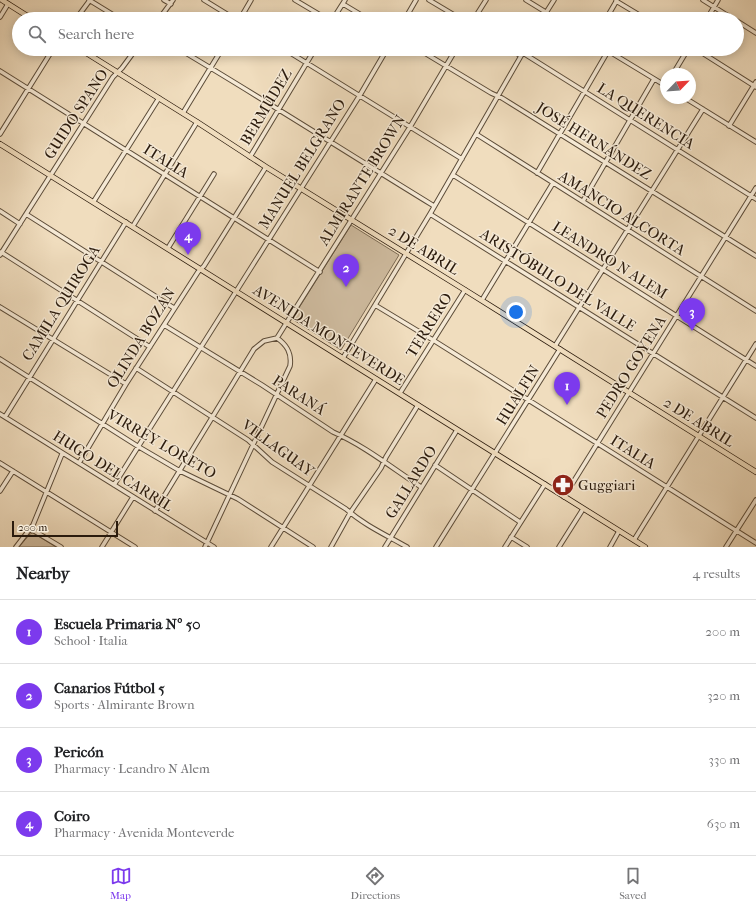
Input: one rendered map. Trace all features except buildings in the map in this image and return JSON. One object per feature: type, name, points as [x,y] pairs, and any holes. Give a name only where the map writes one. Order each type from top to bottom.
[{"type":"main road","points":[[2,0],[21,12]]},
{"type":"main road","name":"2 DE ABRIL","points":[[91,56],[301,189],[352,219],[756,472]]},
{"type":"main road","name":"AVENIDA MONTEVERDE","points":[[0,144],[94,201],[645,547]]},
{"type":"street","points":[[81,12],[90,0],[109,12]]},
{"type":"street","points":[[164,0],[171,4]]},
{"type":"street","points":[[165,12],[173,0]]},
{"type":"street","points":[[204,0],[224,12]]},
{"type":"street","points":[[244,12],[251,0]]},
{"type":"street","points":[[295,0],[315,12]]},
{"type":"street","points":[[409,12],[416,0]]},
{"type":"street","points":[[429,0],[449,12]]},
{"type":"street","points":[[478,12],[486,0]]},
{"type":"street","points":[[526,0],[546,12],[554,0]]},
{"type":"street","points":[[610,12],[616,0],[635,12]]},
{"type":"street","points":[[702,0],[722,12]]},
{"type":"street","points":[[711,12],[718,0]]},
{"type":"street","points":[[338,12],[344,2],[358,12]]},
{"type":"street","points":[[0,17],[8,4]]},
{"type":"street","points":[[744,25],[756,33]]},
{"type":"street","points":[[0,134],[49,56]]},
{"type":"street","name":"GUIDO SPANO","points":[[1,253],[113,77],[130,56]]},
{"type":"street","points":[[190,56],[434,206]]},
{"type":"street","points":[[183,113],[218,56]]},
{"type":"street","points":[[296,56],[462,159]]},
{"type":"street","name":"BERMÚDEZ","points":[[250,157],[311,56]]},
{"type":"street","name":"MANUEL BELGRANO","points":[[114,485],[174,392],[383,56]]},
{"type":"street","name":"JOSÉ HERNÁNDEZ","points":[[430,56],[498,96],[756,256]]},
{"type":"street","name":"ALMIRANTE BROWN","points":[[277,338],[410,127],[452,56]]},
{"type":"street","points":[[343,358],[430,214],[521,56]]},
{"type":"street","name":"LA QUERENCIA","points":[[528,56],[756,199]]},
{"type":"street","points":[[537,173],[584,92],[603,56]]},
{"type":"street","points":[[616,56],[660,83]]},
{"type":"street","points":[[677,68],[684,56]]},
{"type":"street","points":[[708,56],[755,84],[729,126]]},
{"type":"street","name":"ITALIA","points":[[0,71],[320,272]]},
{"type":"street","points":[[583,201],[654,80]]},
{"type":"street","points":[[94,201],[158,98]]},
{"type":"street","points":[[695,104],[756,142]]},
{"type":"street","points":[[555,346],[703,109]]},
{"type":"street","points":[[133,226],[197,122]]},
{"type":"street","name":"AMANCIO ALCORTA","points":[[476,134],[756,311]]},
{"type":"street","points":[[201,269],[266,167]]},
{"type":"street","points":[[168,248],[214,174]]},
{"type":"street","name":"LEANDRO N ALEM","points":[[452,175],[756,366]]},
{"type":"street","points":[[482,300],[553,183]]},
{"type":"street","name":"PEDRO GOYENA","points":[[564,497],[756,188]]},
{"type":"street","points":[[0,211],[20,224]]},
{"type":"street","points":[[26,214],[174,308]]},
{"type":"street","name":"ARISTÓBULO DEL VALLE","points":[[430,214],[756,418]]},
{"type":"street","name":"CAMILA QUIROGA","points":[[1,416],[29,377],[126,222]]},
{"type":"street","points":[[1,253],[150,347]]},
{"type":"street","name":"OLINDA BOZÁN","points":[[79,463],[136,368],[201,269]]},
{"type":"street","name":"TERRERO","points":[[400,393],[466,290]]},
{"type":"street","name":"ITALIA","points":[[375,305],[434,340],[756,543]]},
{"type":"street","points":[[0,306],[126,384]]},
{"type":"street","name":"PARANÁ","points":[[164,324],[333,432],[342,435],[421,487]]},
{"type":"street","points":[[155,511],[254,350],[264,341],[277,338],[283,342],[288,348],[291,360],[290,366],[205,547]]},
{"type":"street","points":[[634,540],[756,344]]},
{"type":"street","name":"HUALFIN","points":[[436,547],[560,349]]},
{"type":"street","name":"VIRREY LORETO","points":[[0,359],[139,447],[180,471],[238,499],[313,547]]},
{"type":"street","name":"VILLAGUAY","points":[[136,368],[254,444],[272,462],[350,513],[406,547]]},
{"type":"street","points":[[271,547],[376,379]]},
{"type":"street","points":[[331,547],[350,513],[384,462],[418,405]]},
{"type":"street","name":"HUGO DEL CARRIL","points":[[1,416],[214,547]]},
{"type":"street","name":"GALLARDO","points":[[385,547],[457,430]]},
{"type":"street","points":[[16,547],[31,529],[62,454]]},
{"type":"street","points":[[0,463],[135,547]]},
{"type":"street","points":[[435,466],[520,522]]},
{"type":"street","points":[[0,492],[13,471]]},
{"type":"street","points":[[505,547],[545,484]]},
{"type":"street","points":[[102,547],[133,497]]},
{"type":"street","points":[[726,547],[756,500]]},
{"type":"street","points":[[559,547],[583,509]]},
{"type":"street","points":[[31,529],[61,547]]},
{"type":"street","points":[[610,547],[620,531]]},
{"type":"street","points":[[511,537],[527,547]]},
{"type":"shaded area","points":[[351,225],[399,255],[341,350],[292,319]]},
{"type":"shaded area","points":[[33,533],[56,547],[19,547],[30,534]]},
{"type":"place","name":"Coiro","points":[[188,255]]},
{"type":"place","name":"Canarios Fútbol 5","points":[[346,287]]},
{"type":"place","name":"Pericón","points":[[692,331]]},
{"type":"place","name":"Escuela Primaria Nº 50","points":[[567,405]]},
{"type":"place","name":"Guggiari","points":[[563,485]]}]
